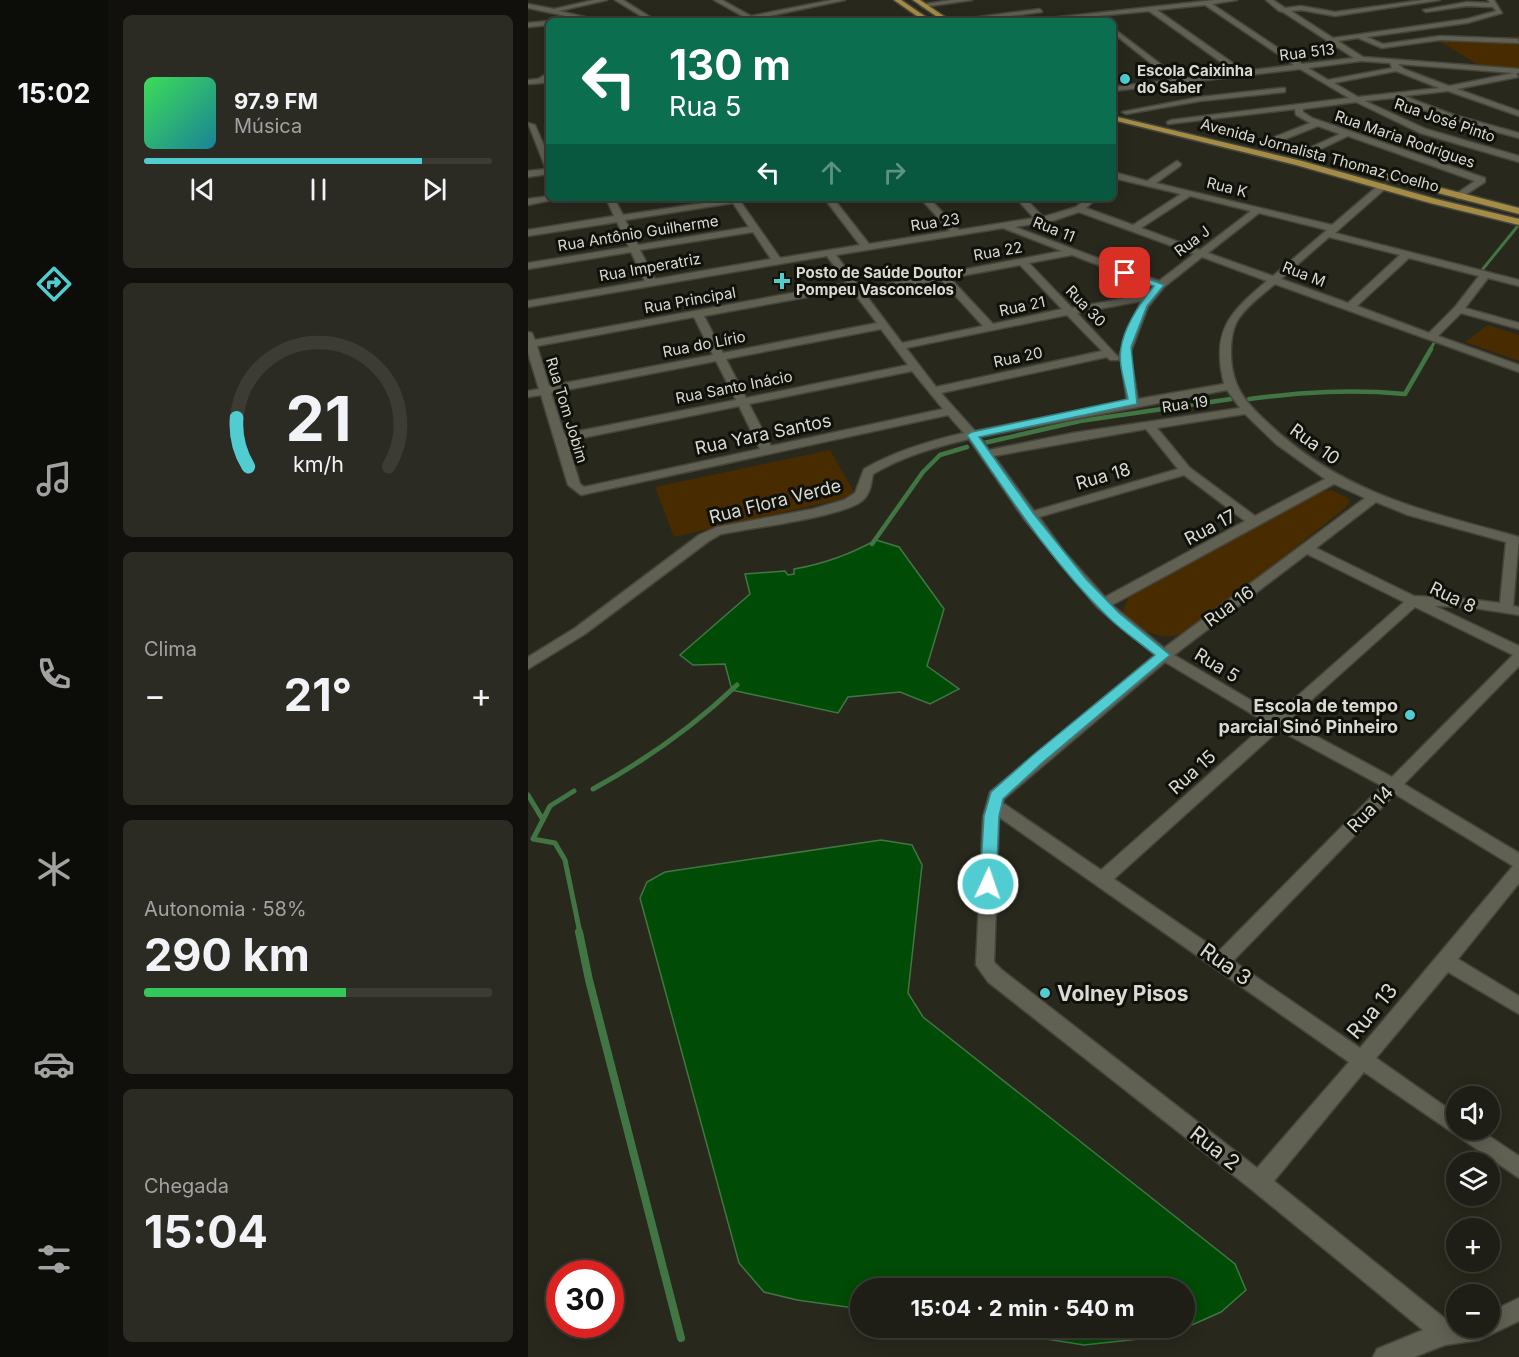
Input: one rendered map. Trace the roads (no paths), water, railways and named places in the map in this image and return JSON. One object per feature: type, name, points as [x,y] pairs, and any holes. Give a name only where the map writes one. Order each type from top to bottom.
[{"type":"main road","points":[[897,0],[925,18]]},
{"type":"main road","points":[[916,0],[945,18]]},
{"type":"main road","points":[[922,16],[939,14]]},
{"type":"main road","name":"Avenida Jornalista Thomaz Coelho","points":[[1116,109],[1206,130]]},
{"type":"main road","name":"Avenida Jornalista Thomaz Coelho","points":[[1116,119],[1268,155],[1519,222]]},
{"type":"main road","name":"Avenida Jornalista Thomaz Coelho","points":[[1240,148],[1252,141],[1324,160]]},
{"type":"main road","points":[[1268,155],[1281,148]]},
{"type":"main road","name":"Avenida Jornalista Thomaz Coelho","points":[[1356,168],[1519,211]]},
{"type":"street","points":[[552,10],[604,0]]},
{"type":"street","points":[[618,0],[649,18]]},
{"type":"street","points":[[717,0],[750,18],[842,0]]},
{"type":"street","points":[[923,5],[969,0]]},
{"type":"street","points":[[1064,18],[1234,0]]},
{"type":"street","points":[[1269,0],[1281,10],[1361,59]]},
{"type":"street","points":[[1281,10],[1301,8],[1335,14],[1416,1],[1438,4],[1493,2],[1500,12],[1490,16],[1435,26],[1332,40]]},
{"type":"street","points":[[1104,3],[1106,12]]},
{"type":"street","name":"Rua José Pinto","points":[[1206,3],[1302,67],[1385,114],[1416,128],[1519,159]]},
{"type":"street","points":[[1395,6],[1408,13],[1438,4]]},
{"type":"street","points":[[528,6],[585,18]]},
{"type":"street","points":[[1151,9],[1242,74]]},
{"type":"street","points":[[976,18],[1047,10]]},
{"type":"street","points":[[1094,15],[1098,18]]},
{"type":"street","points":[[1422,20],[1435,26]]},
{"type":"street","points":[[528,25],[546,23]]},
{"type":"street","points":[[1343,31],[1382,46],[1440,38],[1518,41]]},
{"type":"street","points":[[1116,32],[1177,81]]},
{"type":"street","name":"Rua 513","points":[[1116,89],[1361,59],[1519,73]]},
{"type":"street","points":[[1393,61],[1397,69]]},
{"type":"street","points":[[1328,82],[1397,69],[1446,89],[1519,114]]},
{"type":"street","name":"Rua Maria Rodrigues","points":[[1260,72],[1288,94],[1300,107],[1302,116],[1346,134],[1482,180],[1459,196]]},
{"type":"street","points":[[1171,122],[1446,89],[1519,73]]},
{"type":"street","points":[[528,82],[540,81],[546,76]]},
{"type":"street","points":[[1126,112],[1200,99],[1288,94]]},
{"type":"street","points":[[1393,95],[1451,117],[1519,136]]},
{"type":"street","points":[[1265,144],[1317,123]]},
{"type":"street","points":[[531,125],[546,162]]},
{"type":"street","points":[[1303,154],[1346,134]]},
{"type":"street","points":[[1150,183],[1177,164]]},
{"type":"street","points":[[528,174],[546,170]]},
{"type":"street","name":"Rua K","points":[[1116,178],[1150,183],[1258,210],[1407,254],[1518,282]]},
{"type":"street","name":"Rua 10","points":[[1383,186],[1238,313],[1229,325],[1226,336],[1225,359],[1230,386],[1248,410],[1280,441],[1334,479],[1413,512],[1516,541]]},
{"type":"street","points":[[1135,228],[1190,193]]},
{"type":"street","points":[[528,202],[546,200]]},
{"type":"street","points":[[612,201],[651,282]]},
{"type":"street","points":[[528,233],[723,201]]},
{"type":"street","points":[[736,201],[777,261]]},
{"type":"street","points":[[830,201],[867,248]]},
{"type":"street","points":[[927,201],[957,233]]},
{"type":"street","points":[[1023,201],[1041,220]]},
{"type":"street","name":"Rua 23","points":[[777,261],[1041,220],[1078,209],[1089,201]]},
{"type":"street","name":"Rua M","points":[[1078,209],[1519,369]]},
{"type":"street","name":"Rua J","points":[[1133,401],[1126,347],[1143,306],[1160,285],[1258,210]]},
{"type":"street","name":"Rua 11","points":[[1004,226],[1160,285]]},
{"type":"street","name":"Rua Antônio Guilherme","points":[[528,266],[754,229]]},
{"type":"street","name":"Rua 22","points":[[857,289],[944,277],[1072,252]]},
{"type":"street","name":"Rua 5","points":[[830,254],[933,391],[972,435],[1058,554],[1102,604],[1164,655],[1277,722],[1393,785],[1519,861]]},
{"type":"street","points":[[1350,307],[1407,254]]},
{"type":"street","name":"Rua Imperatriz","points":[[528,304],[777,261]]},
{"type":"street","name":"Rua 30","points":[[1023,262],[1128,371]]},
{"type":"street","points":[[1431,337],[1459,309],[1485,275]]},
{"type":"street","points":[[944,277],[991,328]]},
{"type":"street","name":"Rua Principal","points":[[530,340],[857,289]]},
{"type":"street","name":"Rua 21","points":[[901,346],[1149,297]]},
{"type":"street","points":[[1459,309],[1519,326]]},
{"type":"street","points":[[698,314],[767,451]]},
{"type":"street","name":"Rua do Lírio","points":[[528,394],[885,325]]},
{"type":"street","name":"Rua Tom Jobim","points":[[530,340],[574,485],[581,491]]},
{"type":"street","name":"Rua 20","points":[[933,391],[1110,353]]},
{"type":"street","name":"Rua Santo Inácio","points":[[559,439],[742,400],[916,367]]},
{"type":"street","name":"Rua 19","points":[[972,435],[1133,401],[1230,386]]},
{"type":"street","name":"Rua 19","points":[[985,454],[1248,410]]},
{"type":"street","name":"Rua Yara Santos","points":[[581,491],[952,411]]},
{"type":"street","points":[[1149,425],[1186,471],[1256,523]]},
{"type":"street","name":"Rua Flora Verde","points":[[528,664],[580,631],[704,538],[717,531],[819,511],[851,502],[862,493],[868,472],[876,466],[972,435]]},
{"type":"street","name":"Rua 18","points":[[1029,516],[1186,471]]},
{"type":"street","name":"Rua 17","points":[[1102,604],[1334,479]]},
{"type":"street","name":"Rua 16","points":[[994,805],[996,796],[1007,786],[1164,655],[1375,497]]},
{"type":"street","points":[[1414,600],[1462,602],[1513,610],[1516,541]]},
{"type":"street","name":"Rua 8","points":[[1307,549],[1519,652]]},
{"type":"street","name":"Rua 15","points":[[1103,879],[1414,600]]},
{"type":"street","name":"Rua 14","points":[[1221,961],[1519,657]]},
{"type":"street","name":"Rua 3","points":[[994,805],[1446,1118]]},
{"type":"street","name":"Rua 2","points":[[994,805],[985,964],[995,976],[1259,1182],[1445,1333]]},
{"type":"street","name":"Rua 13","points":[[1259,1182],[1446,961],[1519,870]]},
{"type":"street","points":[[1446,961],[1519,1006]]},
{"type":"street","points":[[1478,1140],[1519,1168]]},
{"type":"street","points":[[1500,1319],[1519,1309]]},
{"type":"street","points":[[1385,1357],[1445,1333]]},
{"type":"waterway","points":[[1482,270],[1517,227]]},
{"type":"waterway","points":[[1430,350],[1434,343]]},
{"type":"waterway","points":[[1249,399],[1327,392],[1405,394],[1431,349]]},
{"type":"waterway","points":[[984,443],[1080,421],[1231,399]]},
{"type":"waterway","points":[[872,544],[923,472],[940,455],[967,447]]},
{"type":"waterway","points":[[593,789],[668,742],[737,685]]},
{"type":"waterway","points":[[543,820],[550,806],[574,791]]},
{"type":"waterway","points":[[528,795],[543,820]]},
{"type":"waterway","points":[[543,820],[533,839],[555,843],[565,860],[580,933]]},
{"type":"waterway","points":[[579,932],[589,980],[681,1338]]},
{"type":"place","name":"Escola Caixinha do Saber","points":[[1125,79]]},
{"type":"place","name":"Posto de Saúde Doutor Pompeu Vasconcelos","points":[[782,281]]},
{"type":"place","name":"Escola de tempo parcial Sinó Pinheiro","points":[[1410,715]]},
{"type":"place","name":"Volney Pisos","points":[[1045,993]]}]
